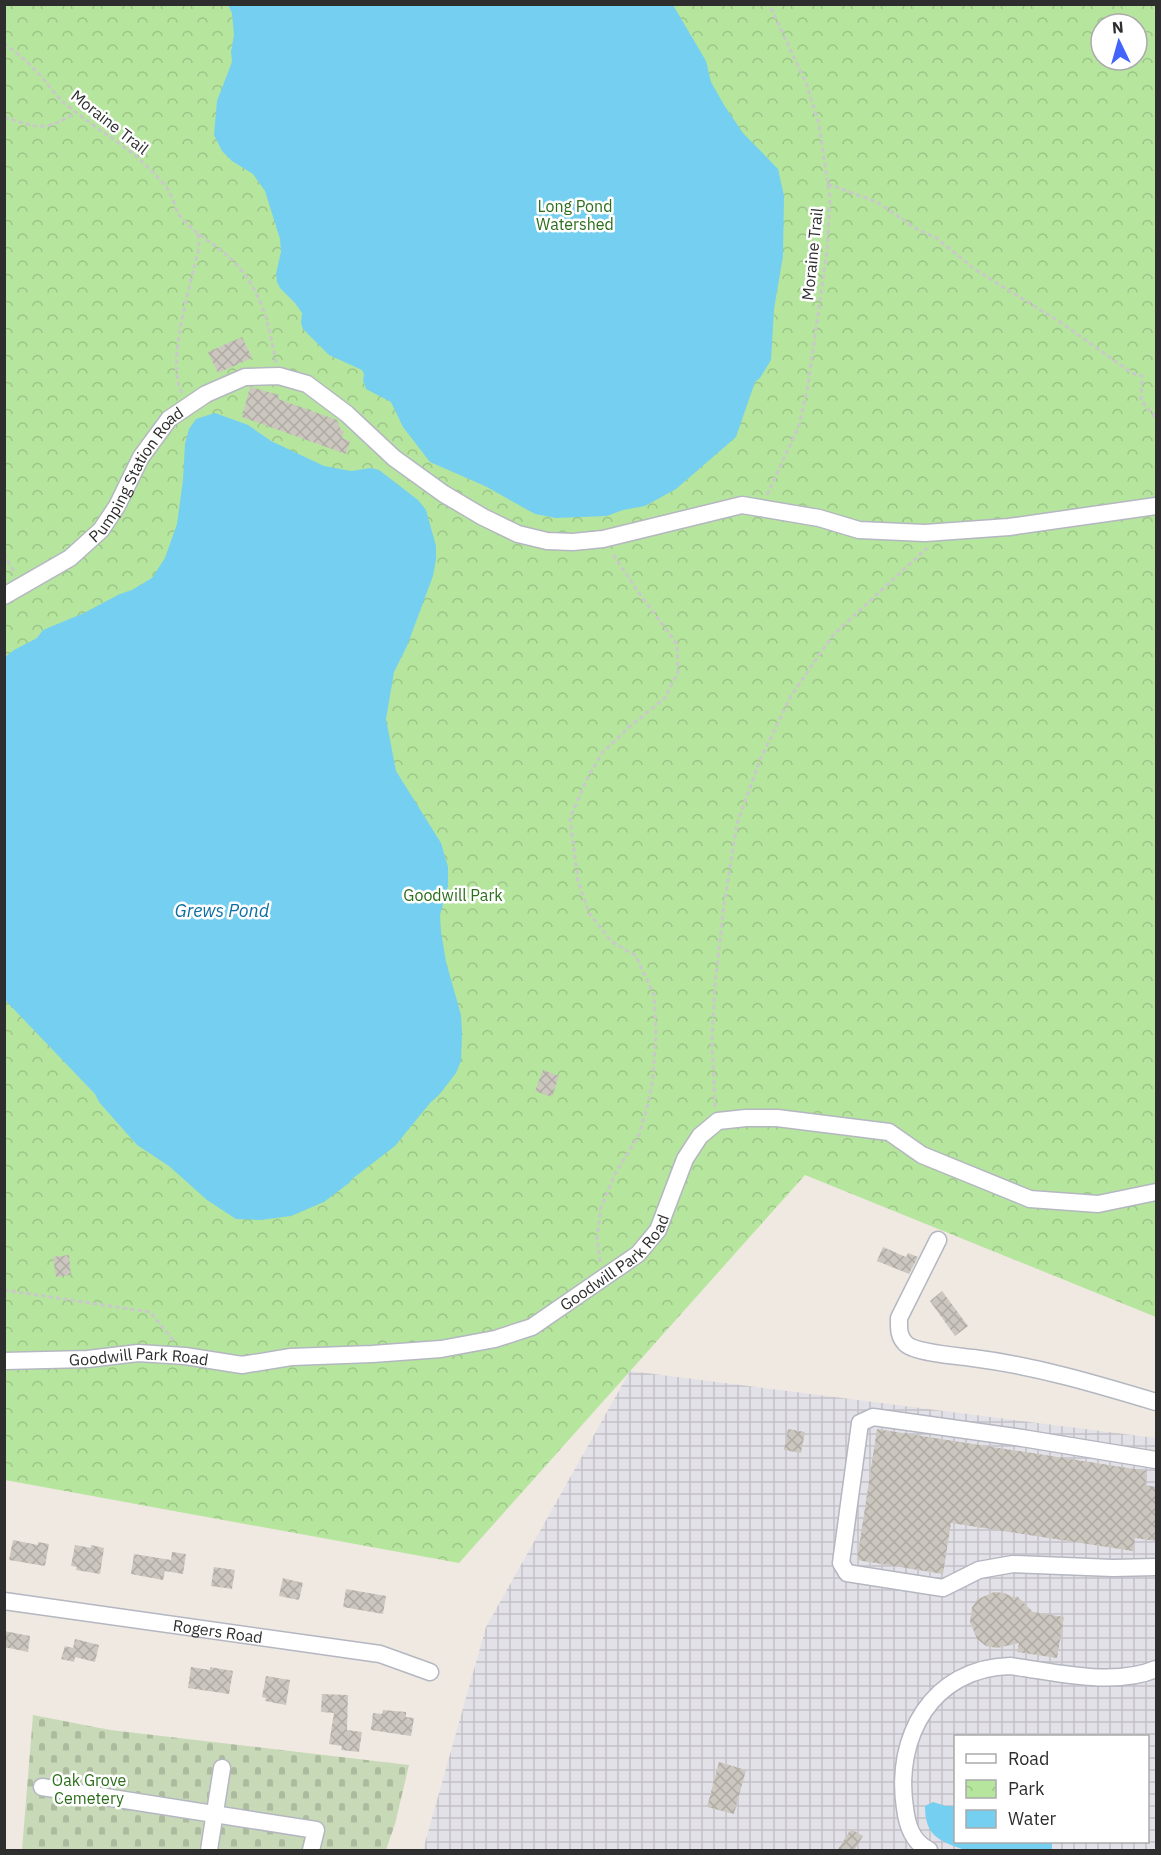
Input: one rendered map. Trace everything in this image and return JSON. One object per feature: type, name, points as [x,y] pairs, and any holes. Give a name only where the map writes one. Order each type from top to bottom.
[{"type":"street","name":"Pumping Station Road","points":[[12,592],[69,558],[101,530],[117,506],[141,458],[169,419],[206,394],[245,377],[279,376],[307,384],[347,414],[393,458],[444,494],[518,534],[547,542],[603,539],[742,506],[819,518],[859,530],[944,532],[1009,527],[1156,506]]},
{"type":"street","points":[[718,1121],[777,1118],[888,1132],[922,1155],[1030,1198],[1098,1204],[1156,1192]]},
{"type":"street","name":"Goodwill Park Road","points":[[4,1361],[88,1359],[138,1353],[186,1356],[242,1365],[291,1357],[441,1349],[495,1339],[532,1327],[638,1254],[658,1230],[685,1159],[700,1136],[718,1121]]},
{"type":"street","points":[[938,1240],[899,1318],[898,1332],[907,1345],[928,1352],[1021,1365],[1079,1378],[1156,1402]]},
{"type":"street","points":[[1156,1460],[1022,1438],[873,1418],[860,1423],[841,1563],[847,1573],[943,1588],[979,1570],[1013,1564],[1113,1568],[1156,1567]]},
{"type":"street","name":"Rogers Road","points":[[4,1601],[380,1654],[430,1672]]},
{"type":"street","points":[[924,1850],[911,1834],[907,1821],[902,1779],[904,1762],[909,1742],[924,1710],[949,1686],[967,1674],[994,1667],[1010,1666],[1113,1678],[1135,1676],[1156,1669]]},
{"type":"street","points":[[209,1851],[222,1768]]},
{"type":"street","points":[[42,1787],[215,1816],[316,1830],[311,1851]]},
{"type":"path","name":"Moraine Trail","points":[[760,507],[799,426],[808,385],[827,251],[830,199],[819,124],[806,83],[770,4]]},
{"type":"path","name":"Moraine Trail","points":[[4,43],[36,70],[50,88],[76,112],[97,129],[117,140],[142,161],[162,181],[171,195],[178,214],[246,274],[268,321],[279,376]]},
{"type":"path","points":[[4,117],[42,128],[54,125],[76,112]]},
{"type":"path","points":[[828,184],[878,202],[918,230],[935,237],[976,270],[1060,322],[1132,373],[1142,376],[1141,401],[1156,418]]},
{"type":"path","points":[[189,405],[179,388],[175,363],[176,349],[199,247],[198,233]]},
{"type":"path","points":[[718,1121],[713,1099],[712,1040],[722,927],[737,824],[760,760],[791,696],[833,635],[944,532]]},
{"type":"path","points":[[602,1279],[597,1237],[601,1208],[615,1174],[639,1135],[653,1077],[656,1034],[654,995],[636,956],[611,941],[589,913],[578,881],[570,818],[587,779],[602,753],[629,727],[665,698],[678,672],[677,644],[603,539]]},
{"type":"path","points":[[4,555],[14,571],[12,592]]},
{"type":"path","points":[[4,1290],[150,1312],[186,1356]]},
{"type":"shaded area","points":[[630,1371],[1156,1438],[1156,1850],[423,1850],[486,1627]]},
{"type":"green space","name":"Goodwill Park","points":[[4,5],[1156,5],[1156,1317],[805,1175],[459,1563],[5,1480]]},
{"type":"green space","name":"Oak Grove Cemetery","points":[[33,1715],[110,1730],[409,1765],[395,1824],[386,1850],[22,1850]]},
{"type":"water","points":[[228,5],[673,5],[706,61],[711,82],[724,105],[743,133],[778,169],[784,196],[783,256],[774,309],[771,360],[755,382],[736,437],[676,489],[645,506],[607,516],[556,518],[535,514],[485,486],[430,462],[403,427],[391,402],[366,389],[362,370],[329,355],[303,329],[302,313],[277,282],[276,274],[281,252],[280,239],[265,191],[253,174],[232,161],[222,151],[214,135],[217,101],[232,62],[234,35],[232,13]]},
{"type":"water","name":"Grews Pond","points":[[215,413],[248,425],[271,441],[324,466],[351,471],[371,468],[379,470],[418,500],[426,510],[436,546],[433,576],[407,646],[394,672],[386,719],[396,771],[441,843],[448,867],[448,886],[440,915],[441,932],[446,962],[461,1015],[461,1061],[456,1073],[439,1095],[395,1146],[349,1183],[324,1202],[291,1216],[261,1220],[236,1219],[207,1200],[169,1166],[137,1145],[99,1102],[95,1094],[5,1000],[5,657],[37,638],[43,630],[84,613],[152,578],[165,558],[177,524],[185,444],[189,429],[196,419]]},
{"type":"water","points":[[933,1802],[954,1806],[954,1843],[1052,1843],[1052,1850],[965,1850],[935,1836],[928,1824],[925,1806]]},
{"type":"building","points":[[242,337],[252,358],[218,373],[208,352]]},
{"type":"building","points":[[250,387],[279,395],[278,399],[337,420],[341,430],[344,431],[342,438],[350,441],[346,454],[242,417]]},
{"type":"building","points":[[543,1070],[559,1076],[552,1097],[535,1091]]},
{"type":"building","points":[[883,1247],[906,1257],[908,1253],[918,1257],[909,1274],[877,1261]]},
{"type":"building","points":[[69,1255],[71,1275],[56,1277],[53,1257]]},
{"type":"building","points":[[942,1291],[968,1326],[955,1336],[930,1301]]},
{"type":"building","points":[[788,1429],[805,1432],[801,1453],[784,1450]]},
{"type":"building","points":[[877,1429],[1147,1471],[1145,1485],[1156,1487],[1156,1541],[1135,1538],[1133,1551],[951,1523],[943,1574],[857,1560]]},
{"type":"building","points":[[13,1540],[38,1545],[38,1542],[49,1544],[45,1566],[9,1560]]},
{"type":"building","points":[[75,1545],[104,1548],[100,1574],[76,1570],[77,1567],[71,1566]]},
{"type":"building","points":[[172,1552],[186,1554],[183,1574],[165,1571],[163,1580],[131,1574],[134,1554],[171,1560]]},
{"type":"building","points":[[214,1567],[235,1570],[232,1589],[211,1586]]},
{"type":"building","points":[[283,1578],[303,1583],[299,1600],[279,1596]]},
{"type":"building","points":[[346,1589],[386,1596],[383,1614],[343,1607]]},
{"type":"building","points":[[994,1592],[1015,1598],[1017,1596],[1033,1612],[1064,1617],[1057,1658],[1017,1652],[1019,1643],[997,1648],[986,1646],[977,1639],[970,1622],[972,1607],[978,1599]]},
{"type":"building","points":[[4,1631],[30,1636],[28,1652],[4,1647]]},
{"type":"building","points":[[75,1639],[99,1645],[95,1662],[75,1657],[74,1662],[61,1659],[65,1646],[73,1648]]},
{"type":"building","points":[[191,1667],[210,1670],[210,1667],[233,1671],[229,1694],[188,1688]]},
{"type":"building","points":[[266,1676],[290,1680],[286,1705],[265,1701],[266,1698],[262,1697]]},
{"type":"building","points":[[322,1694],[348,1695],[347,1730],[362,1732],[359,1752],[341,1750],[342,1746],[329,1744],[334,1713],[321,1712]]},
{"type":"building","points":[[383,1710],[406,1712],[406,1717],[414,1718],[411,1736],[371,1730],[373,1713],[382,1714]]},
{"type":"building","points":[[719,1762],[746,1770],[734,1814],[707,1807]]},
{"type":"building","points":[[851,1829],[863,1836],[854,1851],[837,1851]]},
{"type":"park label","name":"Long Pond Watershed","points":[[575,215]]}]
